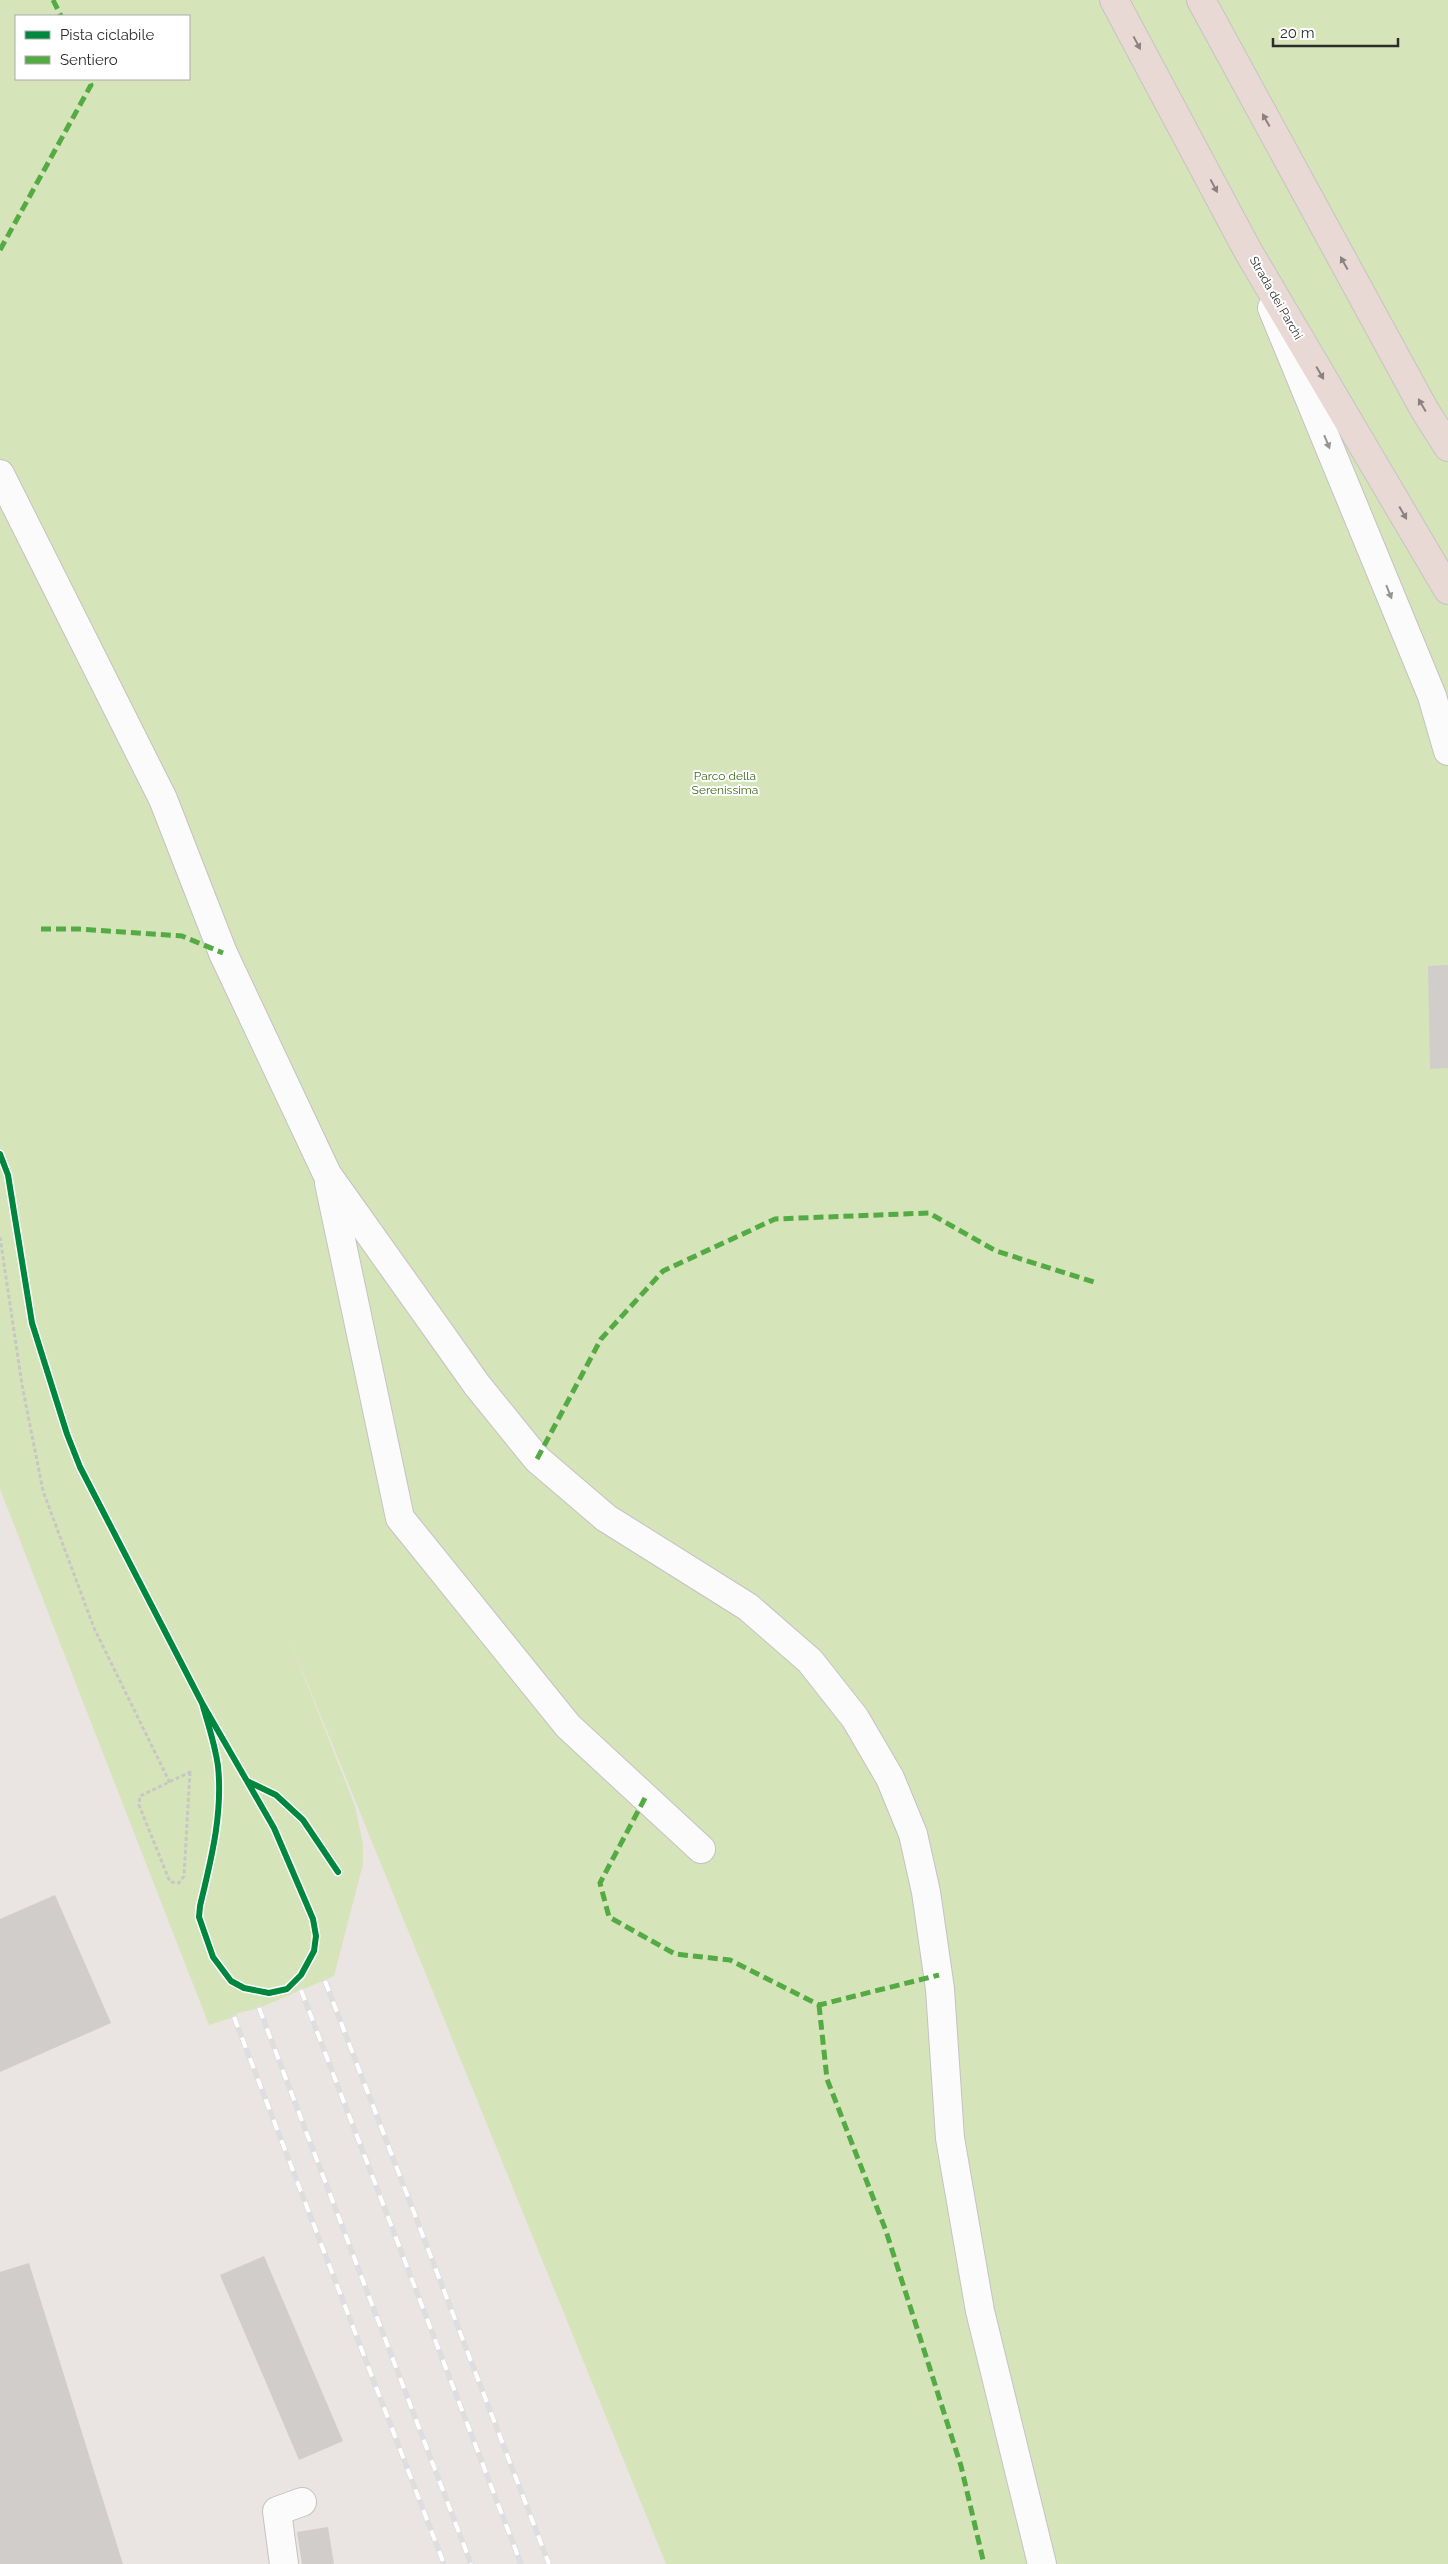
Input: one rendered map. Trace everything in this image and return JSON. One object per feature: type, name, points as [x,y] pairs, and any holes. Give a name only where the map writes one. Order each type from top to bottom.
[{"type":"highway","name":"Strada dei Parchi","points":[[1114,0],[1248,251],[1448,590]]},
{"type":"highway","points":[[1201,0],[1424,409],[1448,447]]},
{"type":"lane","points":[[1248,251],[1432,696],[1448,751]]},
{"type":"lane","points":[[0,474],[164,799],[223,953],[327,1174],[477,1385],[537,1458],[606,1518],[748,1607],[810,1661],[855,1718],[890,1778],[913,1834],[926,1892],[940,1989],[950,2138],[980,2311],[1042,2564]]},
{"type":"lane","points":[[327,1174],[400,1518],[568,1726],[701,1849]]},
{"type":"lane","points":[[284,2564],[277,2511],[302,2502]]},
{"type":"path","points":[[0,1238],[22,1385],[42,1491],[94,1628],[170,1783]]},
{"type":"path","points":[[190,1772],[184,1876],[178,1883],[170,1882],[139,1805],[140,1796],[170,1783],[190,1772]]},
{"type":"green space","name":"Parco della Serenissima","points":[[0,0],[1448,0],[1448,2564],[666,2564],[289,1638],[355,1806],[363,1844],[363,1864],[334,1976],[259,2008],[238,2013],[234,2017],[209,2025],[0,1489]]},
{"type":"building","points":[[1448,965],[1448,1068],[1430,1069],[1428,966]]},
{"type":"building","points":[[55,1895],[111,2023],[0,2072],[0,1919]]},
{"type":"building","points":[[264,2256],[343,2441],[299,2460],[220,2275]]},
{"type":"building","points":[[29,2263],[123,2564],[0,2564],[0,2272]]},
{"type":"building","points":[[328,2527],[334,2564],[302,2564],[297,2532]]},
{"type":"railway","points":[[325,1981],[549,2564]]},
{"type":"railway","points":[[301,1990],[521,2564]]},
{"type":"railway","points":[[259,2008],[471,2564]]},
{"type":"railway","points":[[234,2017],[444,2564]]},
{"type":"marked path","points":[[53,0],[60,15]]},
{"type":"marked path","points":[[0,250],[91,85],[88,80]]},
{"type":"marked path","points":[[41,929],[79,929],[182,936],[223,953]]},
{"type":"marked path","points":[[537,1459],[601,1339],[663,1271],[775,1219],[929,1213],[996,1251],[1097,1283]]},
{"type":"marked path","points":[[645,1798],[600,1883],[609,1917],[675,1954],[730,1960],[819,2005],[939,1975]]},
{"type":"marked path","points":[[819,2005],[827,2079],[886,2231],[961,2466],[984,2564]]},
{"type":"cycle path","points":[[0,1154],[8,1175],[32,1323],[67,1434],[80,1467],[202,1703],[274,1828],[313,1919],[316,1936],[314,1951],[301,1975],[287,1989],[269,1993],[244,1988],[231,1981],[213,1957],[199,1917],[215,1837],[219,1802],[218,1766],[202,1703]]},
{"type":"cycle path","points":[[247,1781],[276,1795],[303,1820],[338,1872]]}]
